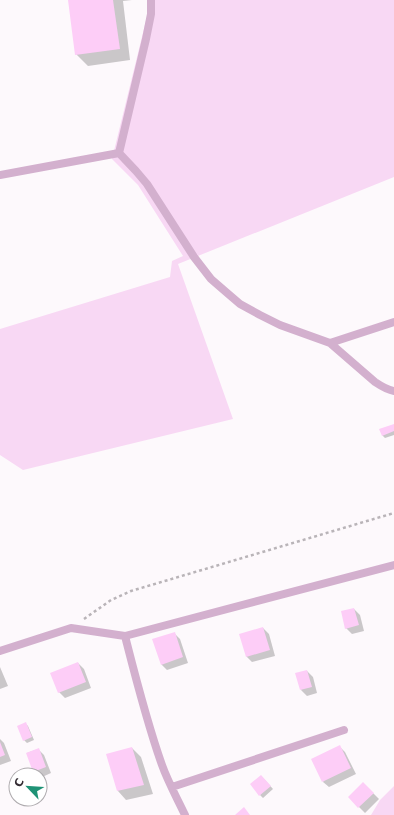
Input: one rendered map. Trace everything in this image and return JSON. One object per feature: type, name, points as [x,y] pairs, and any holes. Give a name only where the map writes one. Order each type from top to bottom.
[{"type":"lane","points":[[119,153],[146,39],[151,14],[151,0]]},
{"type":"lane","points":[[0,175],[119,153]]},
{"type":"lane","points":[[119,153],[146,184],[194,257],[211,279],[226,292],[247,308],[280,325],[330,343],[375,382],[382,387],[394,391]]},
{"type":"lane","points":[[330,343],[394,322]]},
{"type":"lane","points":[[0,651],[71,628],[125,636],[394,565]]},
{"type":"lane","points":[[125,636],[148,722],[163,767],[185,815]]},
{"type":"lane","points":[[172,787],[344,730]]},
{"type":"path","points":[[71,628],[111,600],[131,591],[394,513]]},
{"type":"shaded area","points":[[151,0],[394,0],[394,177],[178,264],[233,419],[23,470],[0,455],[0,329],[170,277],[172,261],[183,256],[138,185],[112,159]]},
{"type":"shaded area","points":[[394,786],[394,815],[371,815],[380,800]]},
{"type":"building","points":[[68,0],[113,0],[120,49],[75,55]]},
{"type":"building","points":[[394,424],[394,431],[382,436],[379,429]]},
{"type":"building","points":[[354,608],[359,625],[345,629],[341,611]]},
{"type":"building","points":[[263,627],[270,650],[246,657],[239,634]]},
{"type":"building","points":[[175,632],[183,657],[161,665],[152,639]]},
{"type":"building","points":[[78,662],[86,682],[58,693],[50,673]]},
{"type":"building","points":[[307,670],[312,687],[300,690],[295,673]]},
{"type":"building","points":[[26,722],[32,737],[23,741],[17,726]]},
{"type":"building","points":[[0,742],[5,755],[0,757]]},
{"type":"building","points":[[340,745],[351,768],[322,782],[311,759]]},
{"type":"building","points":[[132,747],[144,785],[117,791],[106,754]]},
{"type":"building","points":[[39,748],[46,767],[31,767],[26,753]]},
{"type":"building","points":[[261,775],[271,786],[259,796],[250,784]]},
{"type":"building","points":[[363,782],[374,793],[358,808],[348,797]]},
{"type":"building","points":[[244,807],[250,815],[235,815]]}]
